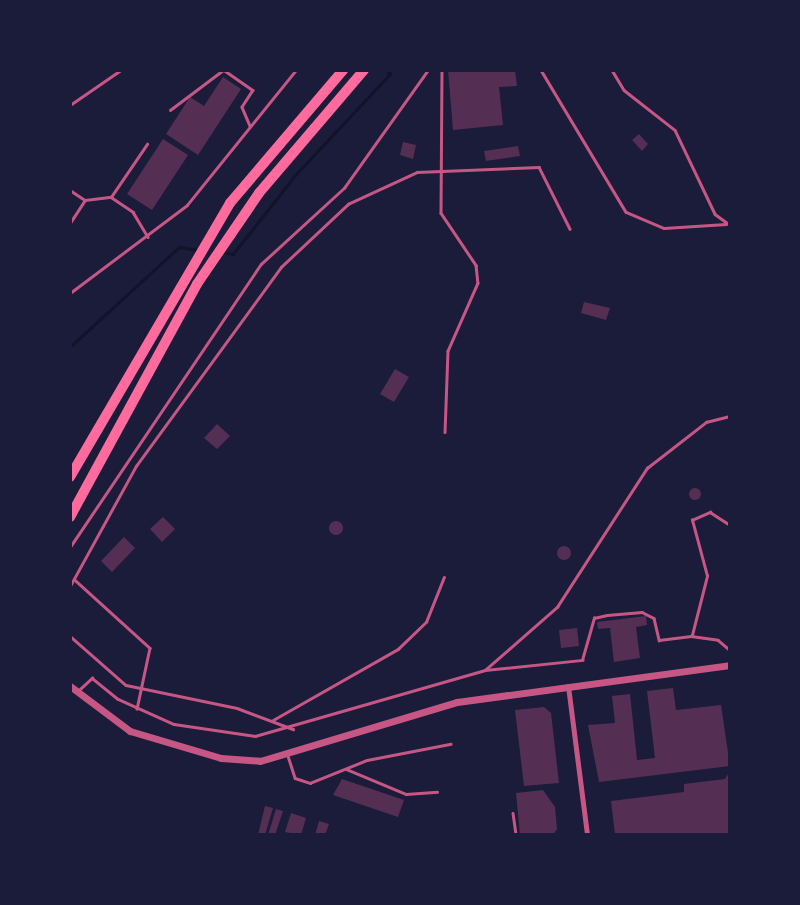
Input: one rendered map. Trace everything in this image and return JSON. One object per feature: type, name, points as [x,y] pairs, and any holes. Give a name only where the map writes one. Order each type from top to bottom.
[{"type":"highway","points":[[70,477],[230,203],[342,70]]},
{"type":"highway","points":[[70,517],[197,284],[259,193],[364,70]]},
{"type":"street","points":[[73,689],[116,724],[151,738],[234,760],[288,756],[433,708],[568,686],[730,665]]},
{"type":"street","points":[[568,686],[587,835]]},
{"type":"lane","points":[[70,105],[121,70]]},
{"type":"lane","points":[[170,110],[223,70],[253,90],[242,107],[250,126]]},
{"type":"lane","points":[[70,293],[148,237],[187,205],[296,70]]},
{"type":"lane","points":[[70,547],[261,264],[344,188],[428,70]]},
{"type":"lane","points":[[442,70],[439,168],[441,213],[476,265],[478,283],[447,351],[445,432]]},
{"type":"lane","points":[[541,70],[626,212],[664,228],[728,224]]},
{"type":"lane","points":[[612,70],[624,90],[675,130],[715,214],[728,224]]},
{"type":"lane","points":[[111,197],[147,144]]},
{"type":"lane","points":[[70,586],[136,466],[281,267],[348,204],[378,186],[439,168],[470,175],[539,167],[570,229]]},
{"type":"lane","points":[[70,190],[85,200],[111,197],[133,212],[148,237]]},
{"type":"lane","points":[[70,223],[85,200]]},
{"type":"lane","points":[[485,670],[557,607],[647,468],[706,422],[730,416]]},
{"type":"lane","points":[[691,636],[707,576],[692,520],[710,512],[730,525]]},
{"type":"lane","points":[[273,720],[398,649],[426,622],[444,577]]},
{"type":"lane","points":[[75,580],[150,648],[138,709]]},
{"type":"lane","points":[[73,689],[92,678],[138,709],[215,734],[293,729],[485,670],[582,660],[594,618],[607,615],[642,612],[654,618],[659,640],[691,636],[730,646]]},
{"type":"lane","points":[[70,636],[116,677],[142,690],[273,720],[293,729]]},
{"type":"lane","points":[[288,756],[295,778],[310,783],[346,769],[450,744]]},
{"type":"lane","points":[[346,769],[406,794],[437,792]]},
{"type":"lane","points":[[513,813],[516,835]]},
{"type":"building","points":[[448,70],[515,70],[517,86],[499,87],[503,125],[453,130]]},
{"type":"building","points":[[223,77],[241,89],[198,155],[166,134],[190,97],[204,106]]},
{"type":"building","points":[[639,134],[648,144],[642,151],[632,140]]},
{"type":"building","points":[[163,139],[188,155],[152,210],[127,194]]},
{"type":"building","points":[[403,142],[416,145],[413,159],[400,155]]},
{"type":"building","points":[[518,146],[520,156],[486,161],[484,151]]},
{"type":"building","points":[[584,302],[610,308],[606,320],[581,313]]},
{"type":"building","points":[[395,369],[409,377],[394,402],[380,394]]},
{"type":"building","points":[[217,424],[230,436],[217,449],[204,438]]},
{"type":"building","points":[[690,489],[700,489],[700,499],[690,499]]},
{"type":"building","points":[[163,517],[175,529],[162,542],[150,529]]},
{"type":"building","points":[[333,521],[339,521],[343,528],[339,535],[333,535],[329,531],[329,525]]},
{"type":"building","points":[[124,537],[135,548],[112,572],[101,561]]},
{"type":"building","points":[[564,546],[569,548],[569,558],[564,560],[559,558],[557,553],[559,548]]},
{"type":"building","points":[[646,616],[647,625],[636,627],[640,658],[614,662],[610,628],[598,629],[597,622]]},
{"type":"building","points":[[577,628],[579,646],[561,648],[559,630]]},
{"type":"building","points":[[673,688],[676,710],[721,705],[730,766],[599,782],[588,725],[615,723],[612,696],[630,694],[637,760],[655,758],[647,691]]},
{"type":"building","points":[[544,707],[551,713],[559,783],[524,786],[515,710]]},
{"type":"building","points":[[730,771],[730,835],[615,835],[611,801],[684,792],[684,784],[725,779]]},
{"type":"building","points":[[342,779],[404,800],[398,817],[333,795]]},
{"type":"building","points":[[543,790],[555,807],[557,829],[553,835],[520,835],[516,793]]},
{"type":"building","points":[[265,806],[273,808],[265,835],[258,835]]},
{"type":"building","points":[[276,809],[283,811],[275,835],[268,835]]},
{"type":"building","points":[[291,813],[306,818],[301,835],[285,832]]},
{"type":"building","points":[[319,821],[329,824],[325,835],[315,835]]},
{"type":"waterway","points":[[222,252],[233,254],[297,173],[390,74],[386,70]]},
{"type":"waterway","points":[[70,347],[179,247],[198,250]]}]
